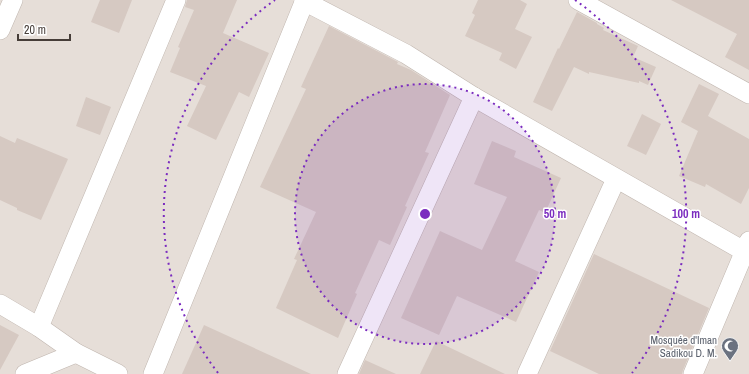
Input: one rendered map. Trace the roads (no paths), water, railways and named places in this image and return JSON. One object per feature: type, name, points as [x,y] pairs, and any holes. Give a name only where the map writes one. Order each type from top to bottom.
[{"type":"street","points":[[0,30],[13,0]]},
{"type":"street","points":[[39,327],[176,0]]},
{"type":"street","points":[[578,0],[749,94]]},
{"type":"street","points":[[153,374],[304,1],[406,54],[474,97],[616,179],[747,249],[693,374]]},
{"type":"street","points":[[347,374],[474,97]]},
{"type":"street","points":[[527,374],[616,179]]},
{"type":"street","points":[[0,304],[39,327],[76,353],[118,374]]},
{"type":"street","points":[[25,374],[76,353]]},
{"type":"place","name":"Mosquée d'Iman Sadikou D. M.","points":[[730,361]]}]
